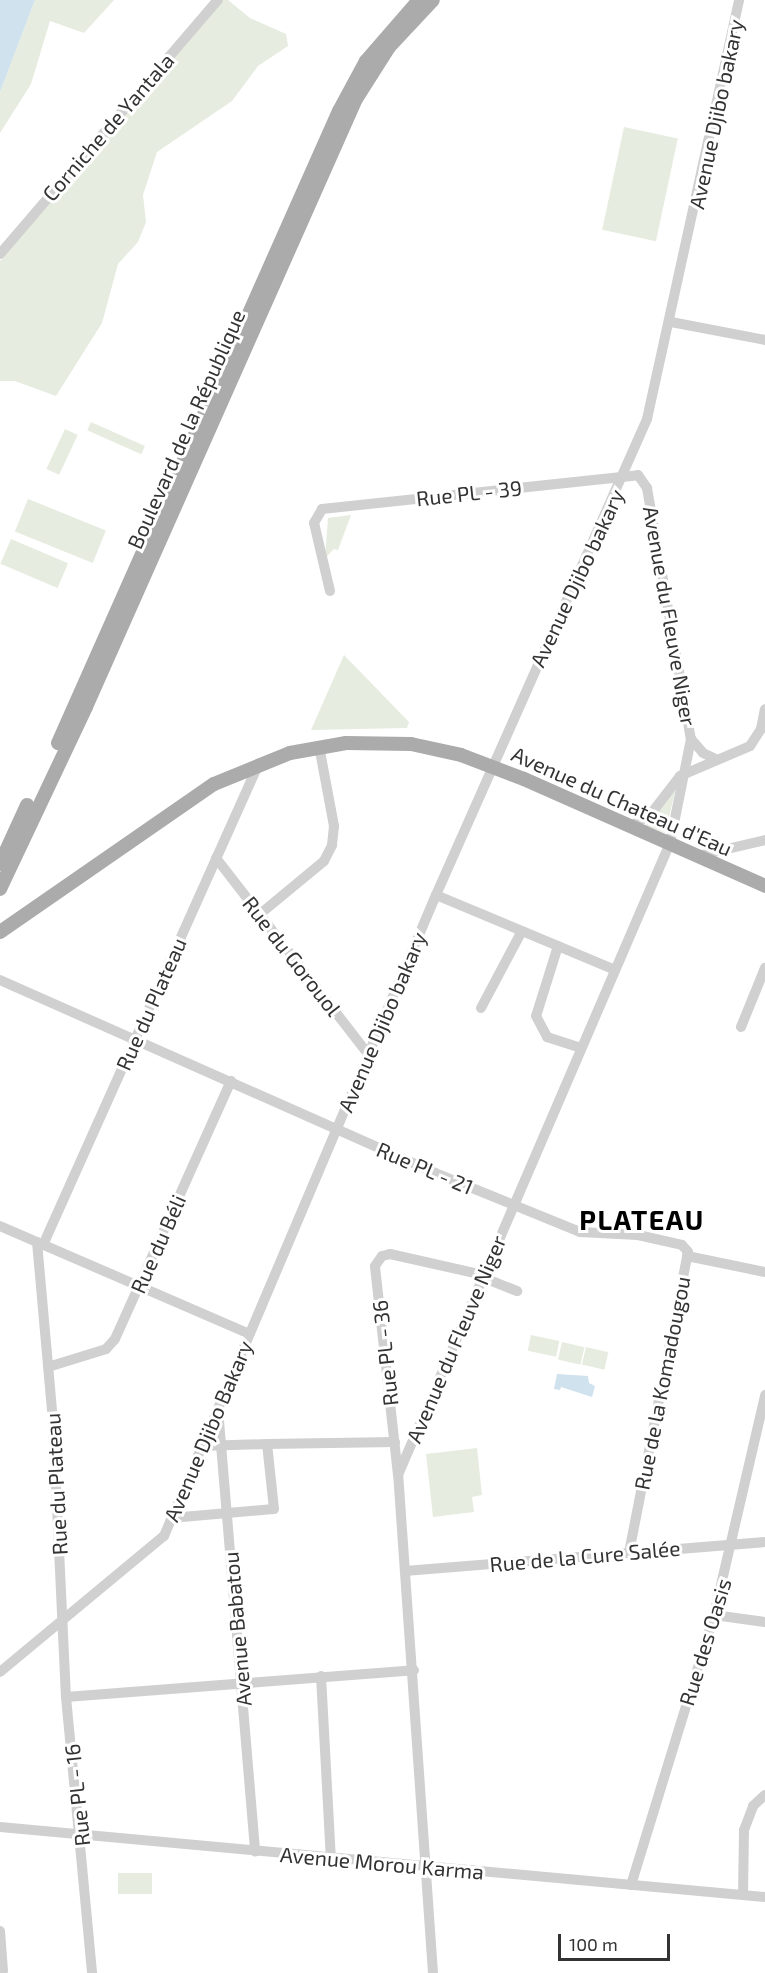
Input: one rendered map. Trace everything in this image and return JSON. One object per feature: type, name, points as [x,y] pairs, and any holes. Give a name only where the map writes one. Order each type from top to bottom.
[{"type":"main road","name":"Boulevard de la République","points":[[0,864],[81,705],[366,61],[419,0]]},
{"type":"main road","name":"Boulevard de la République","points":[[331,140],[374,68],[433,0]]},
{"type":"main road","name":"Avenue du Chateau d'Eau","points":[[0,932],[175,807],[258,763],[320,746],[380,741],[411,744],[450,752],[494,768],[765,886]]},
{"type":"main road","name":"Boulevard de la République","points":[[0,889],[44,781]]},
{"type":"street","name":"Corniche de Yantala","points":[[0,254],[218,0]]},
{"type":"street","name":"Avenue Djibo bakary","points":[[337,1130],[436,895],[625,474],[654,398],[740,0]]},
{"type":"street","points":[[671,322],[765,340]]},
{"type":"street","name":"Rue PL - 39","points":[[330,591],[316,532],[316,516],[322,509],[625,474]]},
{"type":"street","name":"Avenue du Fleuve Niger","points":[[433,1973],[414,1670],[398,1475],[670,843],[686,773],[691,738],[647,488],[638,475],[625,474]]},
{"type":"street","points":[[629,827],[651,815],[672,784],[686,773],[750,746],[761,729],[765,709]]},
{"type":"street","name":"Avenue du Fleuve Niger","points":[[691,738],[703,753],[716,759]]},
{"type":"street","points":[[260,914],[324,861],[332,845],[334,826],[320,746]]},
{"type":"street","name":"Rue du Plateau","points":[[63,1617],[40,1244],[135,1039],[258,763]]},
{"type":"street","points":[[697,856],[765,840]]},
{"type":"street","name":"Rue du Gorouol","points":[[216,858],[368,1054]]},
{"type":"street","points":[[436,895],[615,970]]},
{"type":"street","points":[[481,1008],[522,931]]},
{"type":"street","points":[[558,946],[536,1016],[547,1037],[580,1048]]},
{"type":"street","points":[[741,1027],[765,968]]},
{"type":"street","name":"Rue PL - 21","points":[[0,980],[337,1130],[513,1205],[586,1234],[638,1235],[676,1242],[686,1249],[687,1256]]},
{"type":"street","name":"Rue du Béli","points":[[48,1367],[110,1346],[231,1081]]},
{"type":"street","name":"Avenue Djibo Bakary","points":[[0,1672],[63,1617],[149,1552],[164,1536],[337,1130]]},
{"type":"street","points":[[0,1226],[250,1334]]},
{"type":"street","name":"Rue PL - 36","points":[[398,1475],[375,1266],[382,1256],[390,1254],[483,1276]]},
{"type":"street","name":"Rue de la Komadougou","points":[[629,1553],[687,1256],[765,1272]]},
{"type":"street","points":[[483,1276],[517,1291]]},
{"type":"street","name":"Rue des Oasis","points":[[631,1885],[734,1544],[765,1395]]},
{"type":"street","name":"Avenue Babatou","points":[[218,1407],[255,1851]]},
{"type":"street","points":[[201,1446],[394,1442]]},
{"type":"street","points":[[171,1518],[274,1509],[267,1444]]},
{"type":"street","name":"Rue de la Cure Salée","points":[[405,1571],[765,1542]]},
{"type":"street","points":[[714,1616],[765,1622]]},
{"type":"street","name":"Rue PL - 16","points":[[63,1617],[66,1697],[81,1834],[92,1973]]},
{"type":"street","points":[[66,1697],[414,1670]]},
{"type":"street","points":[[321,1676],[331,1859]]},
{"type":"street","points":[[743,1895],[744,1830],[753,1806],[765,1795]]},
{"type":"street","name":"Avenue Morou Karma","points":[[0,1827],[765,1897]]},
{"type":"street","points":[[0,1931],[3,1971]]},
{"type":"shaded area","points":[[35,0],[114,0],[84,33],[50,21],[31,84],[0,133],[0,92]]},
{"type":"shaded area","points":[[222,0],[228,0],[250,18],[286,34],[288,46],[258,66],[232,101],[157,152],[143,195],[146,222],[138,242],[118,264],[102,323],[56,396],[15,381],[0,381],[0,261]]},
{"type":"shaded area","points":[[624,127],[678,138],[656,241],[602,230]]},
{"type":"shaded area","points":[[91,422],[145,446],[141,454],[87,430]]},
{"type":"shaded area","points":[[65,429],[78,435],[59,475],[46,469]]},
{"type":"shaded area","points":[[28,499],[106,530],[93,563],[15,531]]},
{"type":"shaded area","points":[[351,515],[338,550],[334,549],[325,558],[328,518]]},
{"type":"shaded area","points":[[11,539],[68,563],[58,588],[0,564]]},
{"type":"shaded area","points":[[344,655],[409,722],[407,728],[311,730]]},
{"type":"shaded area","points":[[678,780],[665,833],[645,825],[648,822]]},
{"type":"shaded area","points":[[531,1335],[559,1341],[556,1357],[528,1351]]},
{"type":"shaded area","points":[[562,1342],[584,1347],[580,1365],[558,1360]]},
{"type":"shaded area","points":[[586,1347],[608,1352],[604,1370],[582,1365]]},
{"type":"shaded area","points":[[477,1448],[482,1495],[472,1497],[474,1512],[433,1517],[426,1454]]},
{"type":"shaded area","points":[[118,1873],[152,1873],[152,1894],[118,1894]]},
{"type":"water","points":[[0,0],[35,0],[0,92]]},
{"type":"water","points":[[557,1374],[588,1376],[589,1383],[595,1386],[592,1397],[561,1387],[560,1390],[554,1389]]},
{"type":"district","name":"PLATEAU","points":[[642,1220]]}]
